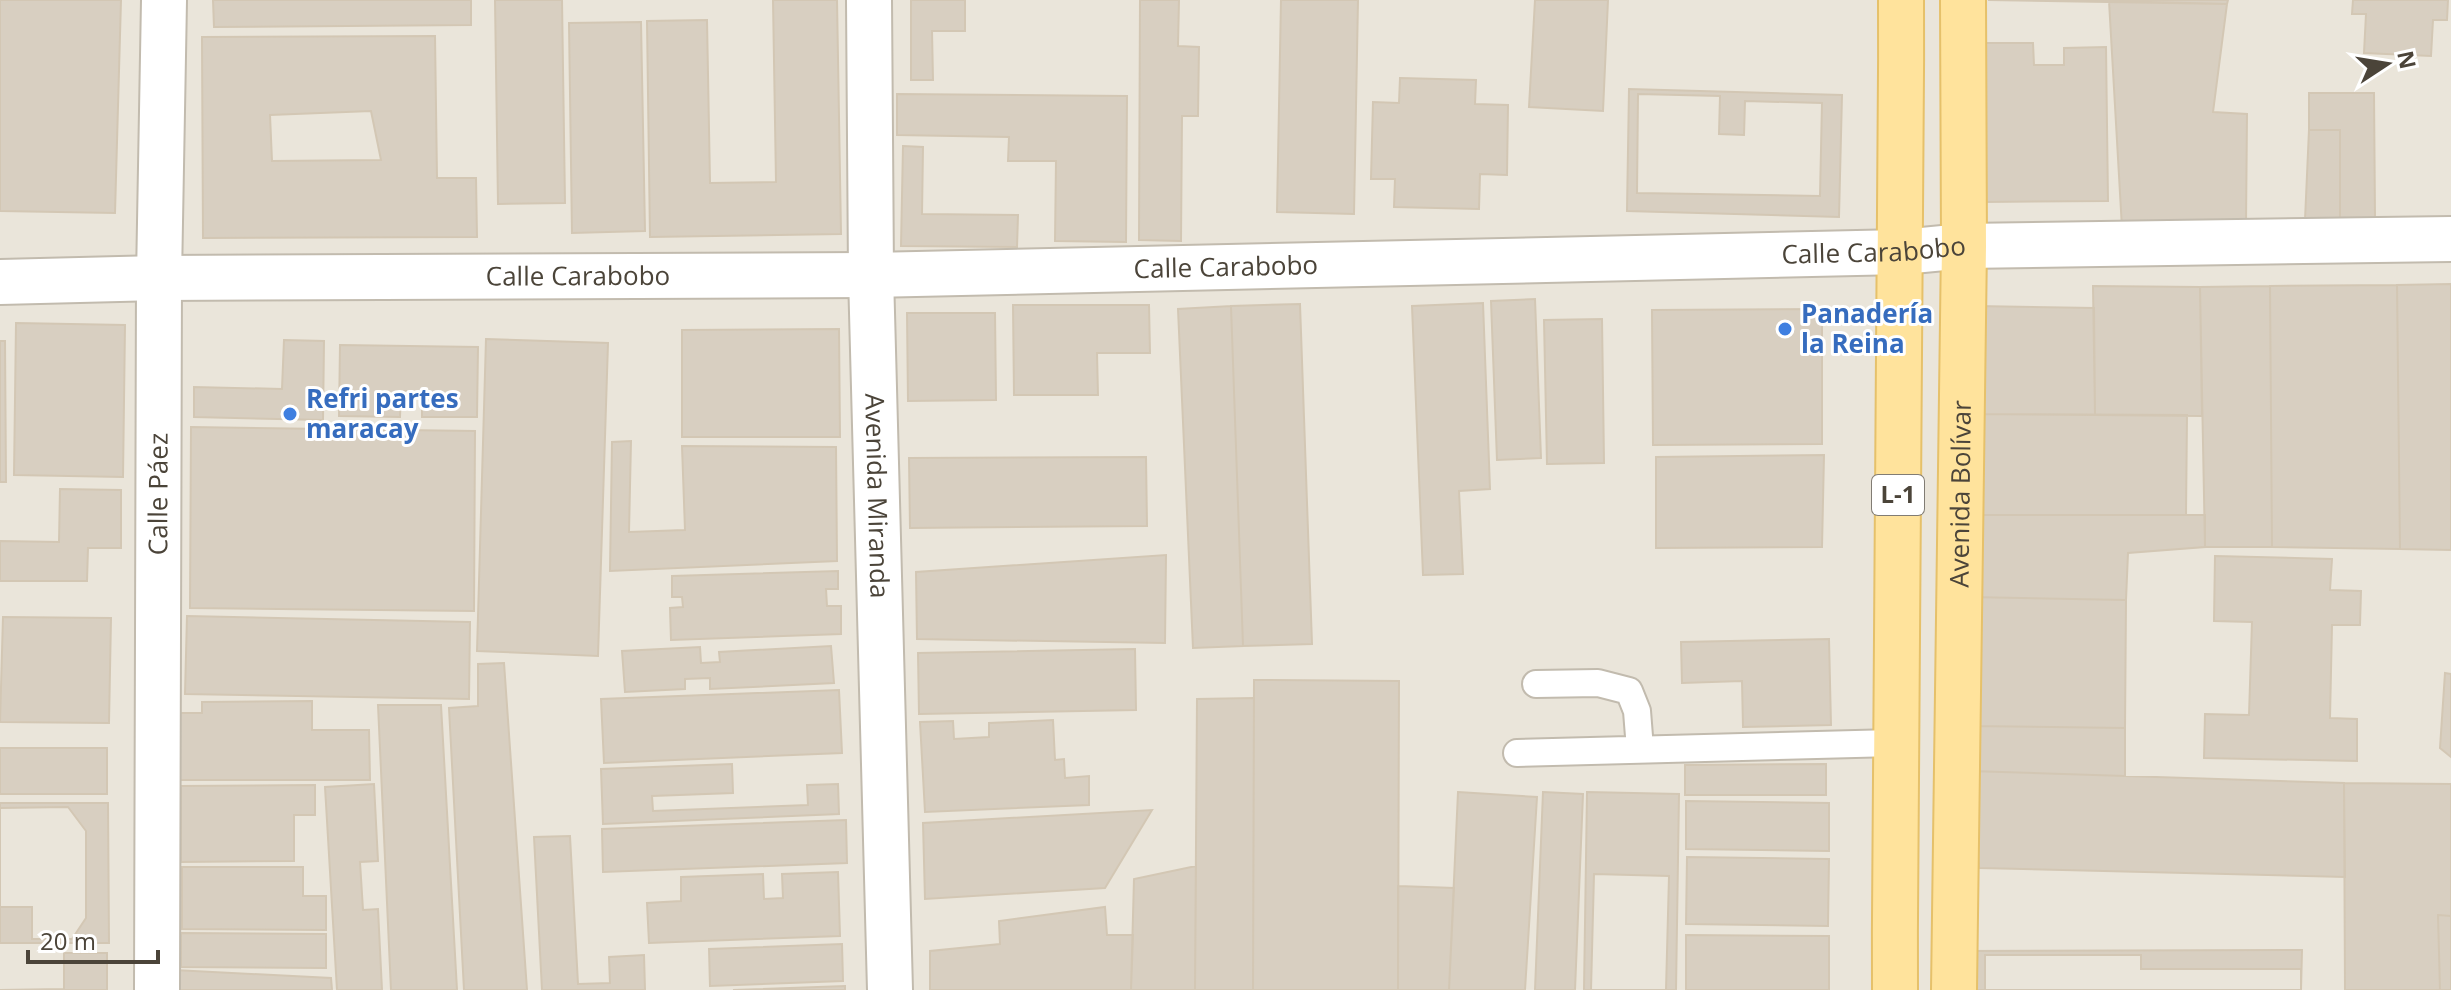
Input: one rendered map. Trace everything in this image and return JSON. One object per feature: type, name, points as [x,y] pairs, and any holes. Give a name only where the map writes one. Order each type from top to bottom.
[{"type":"main road","name":"L-1","points":[[1895,990],[1894,743],[1902,252],[1901,0]]},
{"type":"main road","name":"Avenida Bolívar","points":[[1954,990],[1964,246],[1963,0]]},
{"type":"street","name":"Calle Páez","points":[[157,990],[159,278],[164,0]]},
{"type":"street","name":"Avenida Miranda","points":[[869,0],[871,275],[890,990]]},
{"type":"street","name":"Calle Carabobo","points":[[0,282],[159,278],[871,275],[1902,252],[1964,246],[2451,239]]},
{"type":"lane","points":[[1536,684],[1598,683],[1629,691],[1637,711],[1640,749]]},
{"type":"lane","points":[[1517,753],[1894,743]]},
{"type":"shaded area","points":[[0,0],[2451,0],[2451,990],[0,990]]},
{"type":"building","points":[[0,0],[121,0],[115,213],[0,211]]},
{"type":"building","points":[[213,0],[471,0],[471,25],[214,27]]},
{"type":"building","points":[[495,0],[562,0],[565,203],[498,204]]},
{"type":"building","points":[[773,0],[837,0],[841,234],[650,237],[647,21],[707,20],[710,183],[776,182]]},
{"type":"building","points":[[911,0],[965,0],[965,31],[932,31],[933,80],[911,80]]},
{"type":"building","points":[[1140,0],[1179,0],[1178,46],[1199,47],[1198,116],[1182,116],[1181,241],[1139,240]]},
{"type":"building","points":[[1281,0],[1358,0],[1354,214],[1277,212]]},
{"type":"building","points":[[1535,0],[1608,0],[1603,111],[1529,107]]},
{"type":"building","points":[[1988,0],[2228,0],[2227,4]]},
{"type":"building","points":[[2353,0],[2448,0],[2447,20],[2433,20],[2431,56],[2364,53],[2366,14],[2352,14]]},
{"type":"building","points":[[2109,1],[2227,4],[2213,112],[2247,114],[2246,225],[2122,228]]},
{"type":"building","points":[[641,22],[645,231],[572,233],[569,23]]},
{"type":"building","points":[[435,36],[437,178],[476,178],[477,237],[203,238],[202,37]],"holes":[[[371,111],[381,160],[272,161],[270,115]]]},
{"type":"building","points":[[1981,43],[2033,43],[2034,65],[2064,65],[2064,48],[2106,47],[2108,201],[1984,202]]},
{"type":"building","points":[[1400,78],[1476,80],[1475,104],[1508,105],[1507,175],[1480,174],[1479,209],[1394,207],[1395,179],[1371,179],[1373,102],[1399,103]]},
{"type":"building","points":[[1629,89],[1842,95],[1839,217],[1627,211]]},
{"type":"building","points":[[2309,93],[2374,93],[2375,219],[2340,219],[2340,130],[2309,130]]},
{"type":"building","points":[[897,94],[1127,96],[1126,242],[1055,241],[1056,161],[1008,161],[1009,137],[897,135]]},
{"type":"building","points":[[1638,94],[1720,96],[1719,134],[1744,135],[1745,101],[1822,103],[1820,196],[1637,193]]},
{"type":"building","points":[[2309,130],[2340,130],[2340,219],[2305,220]]},
{"type":"building","points":[[903,146],[923,147],[922,214],[1018,215],[1017,247],[901,246]]},
{"type":"building","points":[[2451,284],[2451,550],[2400,549],[2397,285]]},
{"type":"building","points":[[2397,285],[2400,549],[2272,547],[2270,286]]},
{"type":"building","points":[[2093,286],[2200,287],[2202,416],[2095,415]]},
{"type":"building","points":[[2270,286],[2272,547],[2205,547],[2200,287]]},
{"type":"building","points":[[1535,299],[1541,458],[1497,460],[1491,301]]},
{"type":"building","points":[[1483,303],[1490,489],[1459,491],[1463,574],[1423,575],[1412,306]]},
{"type":"building","points":[[1300,304],[1312,644],[1243,646],[1231,306]]},
{"type":"building","points":[[1013,305],[1149,305],[1150,353],[1097,353],[1098,395],[1014,395]]},
{"type":"building","points":[[1231,306],[1243,646],[1193,648],[1178,309]]},
{"type":"building","points":[[1975,306],[2094,308],[2095,415],[1974,414]]},
{"type":"building","points":[[1822,309],[1822,444],[1653,445],[1652,310]]},
{"type":"building","points":[[907,313],[995,313],[996,400],[908,401]]},
{"type":"building","points":[[1602,319],[1604,463],[1547,464],[1544,320]]},
{"type":"building","points":[[16,323],[125,325],[123,477],[14,475]]},
{"type":"building","points":[[839,329],[840,437],[682,437],[682,330]]},
{"type":"building","points":[[486,339],[608,343],[598,656],[477,651]]},
{"type":"building","points":[[284,340],[324,341],[323,420],[194,417],[194,387],[282,389]]},
{"type":"building","points":[[0,341],[5,341],[6,482],[0,482]]},
{"type":"building","points":[[340,345],[478,347],[477,417],[422,417],[422,391],[401,391],[400,417],[339,416]]},
{"type":"building","points":[[1974,414],[2187,415],[2186,515],[1971,515]]},
{"type":"building","points":[[191,427],[475,431],[474,611],[190,608]]},
{"type":"building","points":[[631,441],[629,532],[685,530],[682,446],[836,447],[837,561],[610,571],[612,442]]},
{"type":"building","points":[[1824,455],[1822,547],[1656,548],[1656,457]]},
{"type":"building","points":[[1146,457],[1147,526],[910,528],[909,458]]},
{"type":"building","points":[[60,489],[121,490],[121,548],[88,548],[87,581],[0,581],[0,541],[59,542]]},
{"type":"building","points":[[1971,515],[2205,515],[2205,547],[2128,553],[2126,600],[1969,597]]},
{"type":"building","points":[[1166,555],[1165,643],[917,639],[916,572]]},
{"type":"building","points":[[2215,556],[2332,559],[2330,590],[2361,591],[2360,625],[2332,625],[2330,718],[2357,719],[2357,761],[2204,758],[2205,714],[2249,715],[2252,622],[2214,621]]},
{"type":"building","points":[[838,571],[838,589],[826,589],[827,606],[841,606],[841,634],[671,640],[670,608],[683,607],[682,597],[672,597],[672,576]]},
{"type":"building","points":[[1969,597],[2126,600],[2125,728],[1970,726]]},
{"type":"building","points":[[187,616],[470,622],[469,699],[185,694]]},
{"type":"building","points":[[3,617],[111,618],[109,723],[0,722]]},
{"type":"building","points":[[1829,639],[1831,725],[1743,727],[1742,681],[1682,683],[1681,642]]},
{"type":"building","points":[[831,646],[834,683],[710,689],[710,678],[685,679],[685,689],[625,692],[622,651],[700,647],[701,663],[720,662],[719,652]]},
{"type":"building","points":[[1135,649],[1136,710],[919,714],[918,653]]},
{"type":"building","points":[[504,663],[527,990],[464,990],[449,708],[478,706],[478,664]]},
{"type":"building","points":[[2445,673],[2451,674],[2451,757],[2440,748]]},
{"type":"building","points":[[1254,680],[1399,681],[1398,990],[1253,990]]},
{"type":"building","points":[[839,690],[842,753],[604,763],[601,699]]},
{"type":"building","points":[[1254,698],[1253,990],[1195,990],[1197,699]]},
{"type":"building","points":[[312,701],[312,730],[369,730],[370,780],[179,780],[179,713],[202,713],[202,702]]},
{"type":"building","points":[[378,705],[441,705],[457,990],[391,990]]},
{"type":"building","points":[[1053,720],[1055,760],[1064,759],[1065,778],[1089,776],[1089,805],[925,812],[920,722],[953,721],[954,739],[989,737],[989,723]]},
{"type":"building","points":[[1970,726],[2125,728],[2125,776],[1970,771]]},
{"type":"building","points":[[0,748],[107,748],[107,794],[0,794]]},
{"type":"building","points":[[732,764],[733,793],[652,796],[653,811],[808,805],[807,785],[838,784],[839,814],[603,824],[601,769]]},
{"type":"building","points":[[1826,764],[1826,795],[1685,795],[1685,765]]},
{"type":"building","points":[[1970,771],[2344,783],[2345,877],[1979,868]]},
{"type":"building","points":[[2344,783],[2451,784],[2451,916],[2438,915],[2440,990],[2345,990]]},
{"type":"building","points":[[374,784],[378,861],[360,862],[363,910],[378,909],[382,990],[337,990],[325,787]]},
{"type":"building","points":[[315,785],[315,815],[294,815],[294,861],[181,862],[181,786]]},
{"type":"building","points":[[1458,792],[1537,797],[1525,990],[1449,990]]},
{"type":"building","points":[[1543,792],[1583,794],[1575,990],[1535,990]]},
{"type":"building","points":[[1587,792],[1679,794],[1676,990],[1584,990]]},
{"type":"building","points":[[1686,801],[1829,803],[1829,851],[1686,849]]},
{"type":"building","points":[[0,803],[108,803],[109,943],[0,943]]},
{"type":"building","points":[[68,807],[86,831],[86,918],[72,939],[32,939],[32,907],[0,907],[0,808]]},
{"type":"building","points":[[1152,810],[1105,888],[925,899],[923,823]]},
{"type":"building","points":[[846,820],[847,863],[603,872],[602,829]]},
{"type":"building","points":[[570,836],[578,984],[610,983],[609,957],[644,955],[645,990],[542,990],[534,837]]},
{"type":"building","points":[[1687,857],[1829,859],[1828,926],[1686,924]]},
{"type":"building","points":[[1196,866],[1195,990],[1131,990],[1134,879]]},
{"type":"building","points":[[182,867],[303,867],[303,896],[326,896],[326,930],[182,929]]},
{"type":"building","points":[[838,872],[840,936],[649,943],[647,903],[681,901],[681,877],[763,874],[764,899],[783,898],[782,874]]},
{"type":"building","points":[[1594,874],[1669,876],[1666,990],[1591,990]]},
{"type":"building","points":[[1398,886],[1454,888],[1449,990],[1398,990]]},
{"type":"building","points":[[1105,907],[1107,935],[1133,935],[1131,990],[930,990],[930,951],[1000,944],[999,921]]},
{"type":"building","points":[[2438,915],[2451,916],[2451,990],[2440,990]]},
{"type":"building","points":[[181,933],[326,934],[326,968],[181,967]]},
{"type":"building","points":[[1686,935],[1829,936],[1829,990],[1686,990]]},
{"type":"building","points":[[842,944],[843,981],[710,986],[709,949]]},
{"type":"building","points":[[2302,950],[2301,990],[1963,990],[1963,951]]},
{"type":"building","points":[[64,953],[107,953],[107,990],[0,990],[64,989]]},
{"type":"building","points":[[1985,955],[2141,955],[2141,969],[2301,969],[2301,990],[1985,990]]},
{"type":"building","points":[[174,970],[331,978],[332,990],[174,990]]},
{"type":"building","points":[[845,986],[845,990],[733,990]]},
{"type":"place","name":"Panadería la Reina","points":[[1785,329]]},
{"type":"place","name":"Refri partes maracay","points":[[290,414]]}]
